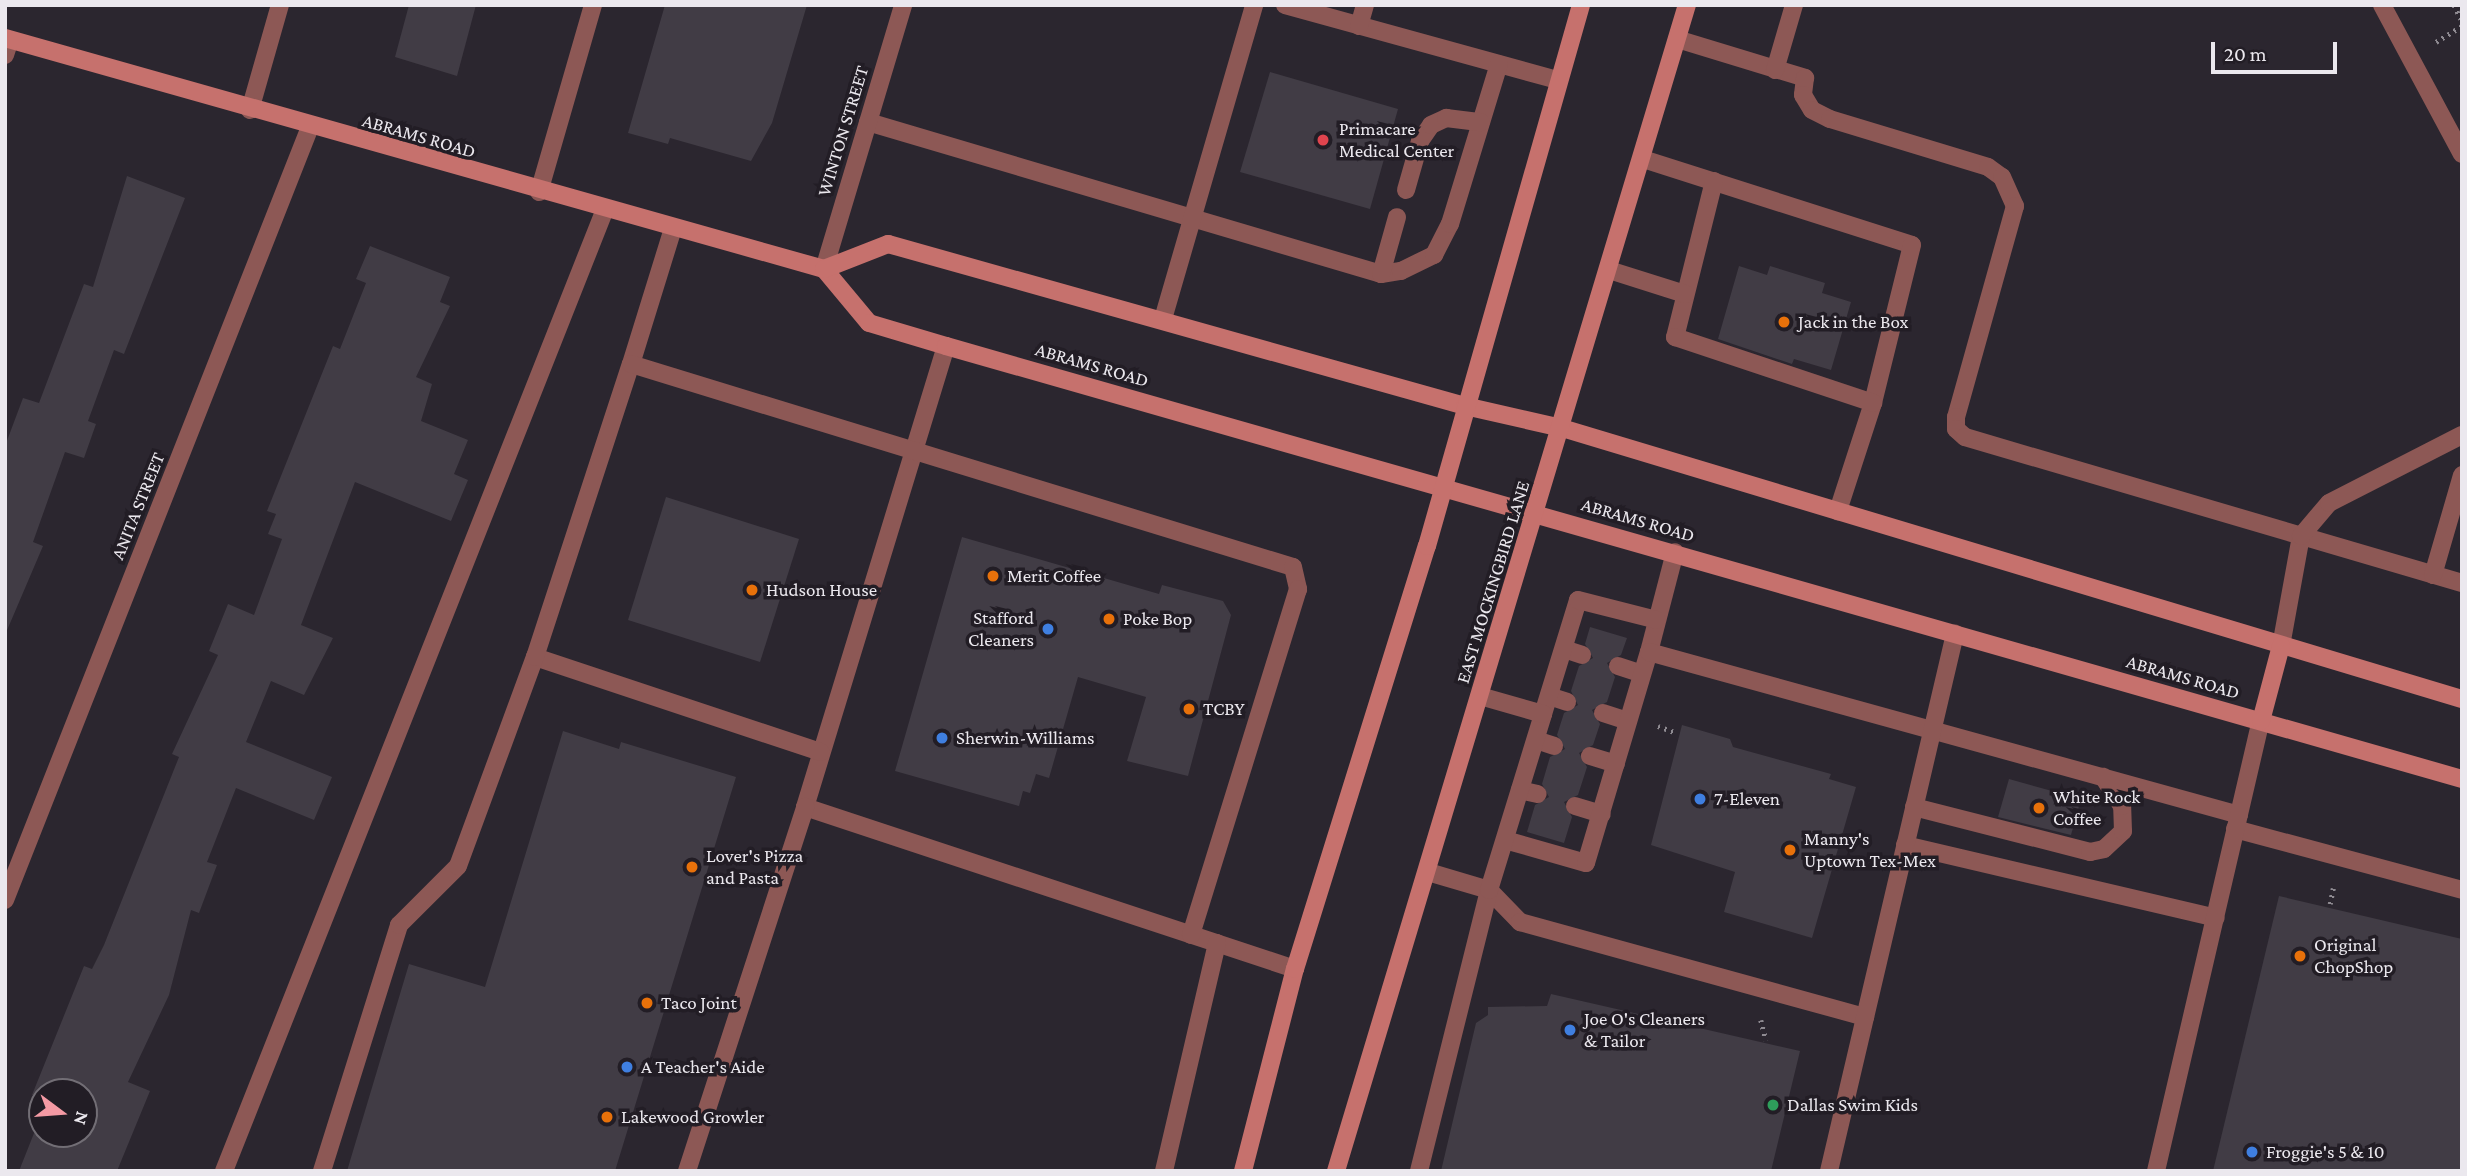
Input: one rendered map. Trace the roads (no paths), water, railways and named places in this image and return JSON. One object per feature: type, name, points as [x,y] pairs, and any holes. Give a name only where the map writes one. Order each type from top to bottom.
[{"type":"main road","points":[[1243,1171],[1295,969],[1444,486],[1581,5]]},
{"type":"main road","name":"EAST MOCKINGBIRD LANE","points":[[1336,1171],[1643,159],[1687,5]]},
{"type":"main road","name":"ABRAMS ROAD","points":[[7,44],[824,269],[870,323],[946,346],[1444,486],[2462,779]]},
{"type":"main road","points":[[824,269],[888,244],[1163,319],[1465,406],[1562,428],[2462,699]]},
{"type":"main road","points":[[2261,720],[2281,646]]},
{"type":"street","points":[[250,110],[280,5]]},
{"type":"street","points":[[539,192],[593,5]]},
{"type":"street","name":"WINTON STREET","points":[[824,269],[903,5]]},
{"type":"street","points":[[1163,319],[1254,5]]},
{"type":"street","points":[[1285,5],[1558,80]]},
{"type":"street","points":[[1359,26],[1365,5]]},
{"type":"street","points":[[1775,70],[1794,5]]},
{"type":"street","points":[[2382,5],[2462,154]]},
{"type":"street","points":[[1677,39],[1805,78],[1803,95],[1812,110],[1830,120],[1988,167],[2010,191],[2015,206],[1956,429],[1965,437],[2462,583]]},
{"type":"street","points":[[868,122],[1191,221],[1381,274],[1401,271],[1434,255],[1450,224],[1499,64]]},
{"type":"street","points":[[1406,190],[1420,141],[1431,125],[1446,118],[1481,122]]},
{"type":"street","name":"ANITA STREET","points":[[5,900],[310,127]]},
{"type":"street","points":[[1643,159],[1912,245],[1872,403],[1838,511]]},
{"type":"street","points":[[1714,181],[1675,337],[1872,403]]},
{"type":"street","points":[[224,1171],[605,209]]},
{"type":"street","points":[[1381,274],[1397,217]]},
{"type":"street","points":[[322,1171],[400,925],[458,866],[535,657],[673,228]]},
{"type":"street","points":[[1609,270],[1685,294]]},
{"type":"street","points":[[687,1171],[804,807],[946,346]]},
{"type":"street","points":[[631,364],[915,448],[1293,567],[1298,589],[1191,935]]},
{"type":"street","points":[[2281,646],[2301,536],[2329,503],[2462,435]]},
{"type":"street","points":[[2433,575],[2462,475]]},
{"type":"street","points":[[1505,840],[1586,863],[1649,652],[1675,552]]},
{"type":"street","points":[[1419,1171],[1489,890],[1578,600],[1657,620]]},
{"type":"street","points":[[1829,1171],[1955,634]]},
{"type":"street","points":[[1564,649],[1582,655]]},
{"type":"street","points":[[1649,652],[2102,777],[2237,822],[2462,890]]},
{"type":"street","points":[[535,657],[821,752]]},
{"type":"street","points":[[1618,666],[1642,674]]},
{"type":"street","points":[[1480,696],[1543,714]]},
{"type":"street","points":[[1549,696],[1567,702]]},
{"type":"street","points":[[1603,713],[1628,721]]},
{"type":"street","points":[[2156,1171],[2261,720]]},
{"type":"street","points":[[1536,740],[1554,746]]},
{"type":"street","points":[[1590,756],[1616,764]]},
{"type":"street","points":[[1914,807],[2090,852],[2104,849],[2123,831],[2122,806],[2102,777]]},
{"type":"street","points":[[1520,790],[1538,794]]},
{"type":"street","points":[[1575,806],[1602,814]]},
{"type":"street","points":[[804,807],[1295,969]]},
{"type":"street","points":[[1905,845],[2216,918]]},
{"type":"street","points":[[1428,872],[1489,890],[1520,922],[1865,1017]]},
{"type":"street","points":[[1164,1171],[1217,943]]},
{"type":"place","name":"Primacare Medical Center","points":[[1323,140]]},
{"type":"place","name":"Jack in the Box","points":[[1784,322]]},
{"type":"place","name":"Merit Coffee","points":[[993,576]]},
{"type":"place","name":"Hudson House","points":[[752,590]]},
{"type":"place","name":"Poke Bop","points":[[1109,619]]},
{"type":"place","name":"Stafford Cleaners","points":[[1048,629]]},
{"type":"place","name":"TCBY","points":[[1189,709]]},
{"type":"place","name":"Sherwin-Williams","points":[[942,738]]},
{"type":"place","name":"7-Eleven","points":[[1700,799]]},
{"type":"place","name":"White Rock Coffee","points":[[2039,808]]},
{"type":"place","name":"Manny's Uptown Tex-Mex","points":[[1790,850]]},
{"type":"place","name":"Lover's Pizza and Pasta","points":[[692,867]]},
{"type":"place","name":"Original ChopShop","points":[[2300,956]]},
{"type":"place","name":"Taco Joint","points":[[647,1003]]},
{"type":"place","name":"Joe O's Cleaners & Tailor","points":[[1570,1030]]},
{"type":"place","name":"A Teacher's Aide","points":[[627,1067]]},
{"type":"place","name":"Dallas Swim Kids","points":[[1773,1105]]},
{"type":"place","name":"Lakewood Growler","points":[[607,1117]]},
{"type":"place","name":"Froggie's 5 & 10","points":[[2252,1152]]}]
